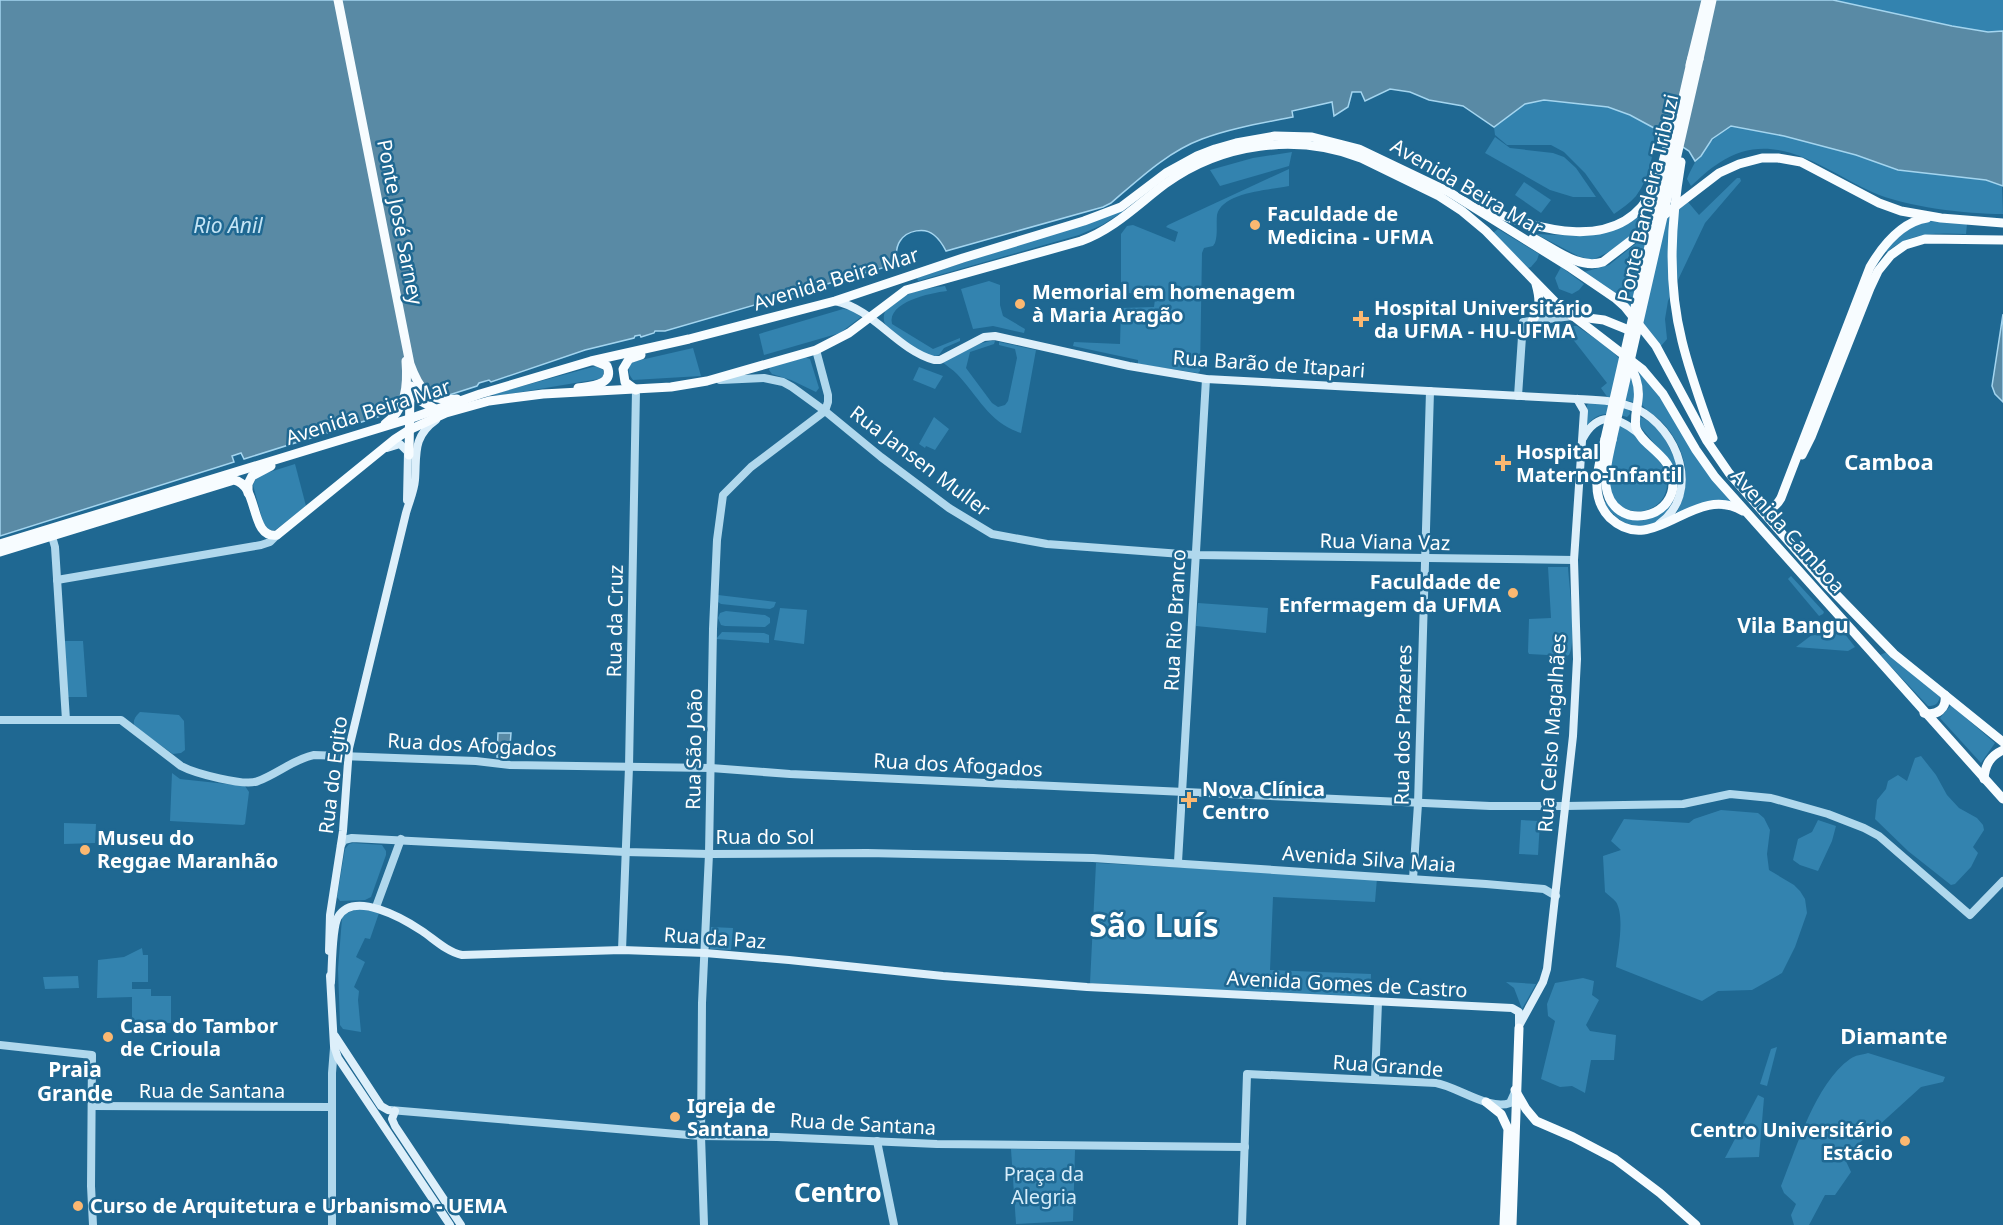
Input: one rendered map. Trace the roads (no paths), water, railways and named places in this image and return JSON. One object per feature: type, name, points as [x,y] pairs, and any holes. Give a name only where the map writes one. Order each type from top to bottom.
[{"type":"main road","name":"Ponte José Sarney","points":[[336,0],[406,363],[405,409]]},
{"type":"main road","name":"Ponte José Sarney","points":[[336,0],[410,364],[420,386],[433,398],[453,400],[480,394]]},
{"type":"main road","name":"Ponte Bandeira Tribuzi","points":[[1650,529],[1637,530],[1610,518],[1597,495],[1597,477],[1608,440],[1695,58],[1706,0]]},
{"type":"main road","name":"Ponte Bandeira Tribuzi","points":[[1695,58],[1712,0]]},
{"type":"main road","points":[[1449,192],[1503,216],[1556,230],[1583,233],[1604,230],[1631,215],[1654,189],[1695,58]]},
{"type":"main road","points":[[1695,58],[1672,218],[1671,268],[1682,340],[1713,438],[1727,471]]},
{"type":"main road","name":"Avenida Beira Mar","points":[[0,552],[51,532],[409,419],[480,394],[591,361],[835,301],[1106,213],[1129,202],[1166,173],[1197,156],[1256,138],[1312,137],[1344,144],[1378,157],[1449,192],[1596,284],[1615,298],[1634,318]]},
{"type":"main road","name":"Avenida Beira Mar","points":[[278,535],[380,451],[409,430],[446,413],[489,401],[543,394],[671,387],[706,381],[816,350],[849,333],[906,290],[1089,238],[1110,227],[1164,185],[1193,167],[1226,154],[1279,144],[1307,144],[1346,152],[1374,163],[1439,196],[1486,231],[1536,284],[1572,316]]},
{"type":"main road","points":[[1492,220],[1576,261],[1589,264],[1598,263],[1608,259],[1719,173],[1746,161],[1770,157],[1807,165],[1886,206],[1909,213],[2003,223]]},
{"type":"main road","points":[[1760,508],[1773,507],[1778,502],[1811,437],[1874,260],[1900,229],[1918,219],[1941,218]]},
{"type":"main road","points":[[1866,286],[1885,261],[1905,245],[1926,239],[2003,240]]},
{"type":"main road","points":[[1527,322],[1539,308],[1536,284]]},
{"type":"main road","points":[[835,301],[850,305],[869,317]]},
{"type":"main road","points":[[1572,316],[1604,320],[1625,327],[1656,346]]},
{"type":"main road","name":"Avenida Camboa","points":[[1572,316],[1647,374],[1663,394],[1706,465],[1924,713],[2003,799]]},
{"type":"main road","name":"Rua Barão de Itapari","points":[[869,317],[896,340],[931,360],[940,360],[984,337],[995,336],[1129,366],[1206,379],[1577,399]]},
{"type":"main road","name":"Avenida Camboa","points":[[1634,318],[1656,346],[1707,441],[1727,471],[1826,584],[1894,654],[2003,742]]},
{"type":"main road","points":[[1595,334],[1597,326],[1604,320]]},
{"type":"main road","points":[[636,390],[627,384],[623,376],[628,360],[682,345],[699,336]]},
{"type":"main road","points":[[1626,356],[1638,386],[1636,424],[1638,433]]},
{"type":"main road","points":[[543,394],[605,382],[609,375],[607,366],[591,361]]},
{"type":"main road","points":[[406,363],[410,384],[415,395],[424,404],[446,413]]},
{"type":"main road","points":[[409,455],[409,419],[405,409],[410,384]]},
{"type":"main road","points":[[1577,399],[1615,402],[1637,409],[1666,433],[1676,451],[1681,468],[1681,486],[1677,502],[1667,518],[1650,529]]},
{"type":"main road","name":"Rua Celso Magalhães","points":[[1519,1028],[1544,980],[1547,969],[1573,735],[1577,659],[1574,560],[1584,411],[1577,399]]},
{"type":"main road","points":[[381,428],[405,409]]},
{"type":"main road","name":"Rua do Egito","points":[[334,1046],[329,944],[330,915],[343,831],[349,756],[358,709],[406,513],[414,489],[419,440],[428,425],[446,413]]},
{"type":"main road","name":"Ponte Bandeira Tribuzi","points":[[1582,439],[1595,424],[1611,418],[1624,422],[1638,433],[1666,462],[1672,480],[1671,492],[1667,501],[1658,511],[1636,516],[1622,512],[1608,496],[1605,483],[1608,440]]},
{"type":"main road","points":[[380,451],[400,444],[405,447],[409,455]]},
{"type":"main road","name":"Rua do Egito","points":[[406,513],[409,455]]},
{"type":"main road","points":[[278,535],[270,536],[263,531],[248,493],[248,484],[252,476],[275,464],[281,458]]},
{"type":"main road","name":"Avenida Beira Mar","points":[[0,544],[51,532],[229,481],[239,482],[248,493]]},
{"type":"main road","points":[[1777,528],[1783,493]]},
{"type":"main road","points":[[1650,529],[1701,506],[1712,504],[1733,506],[1748,515]]},
{"type":"main road","points":[[1924,713],[1935,714],[1940,711],[1945,704],[1945,695]]},
{"type":"main road","points":[[1984,779],[1985,769],[1991,758],[2003,750]]},
{"type":"main road","points":[[331,982],[336,923],[339,915],[356,905],[376,907]]},
{"type":"main road","name":"Rua da Paz","points":[[376,907],[419,929],[451,951],[462,955],[622,950],[705,953],[943,976],[1171,991]]},
{"type":"main road","name":"Avenida Gomes de Castro","points":[[1171,991],[1514,1008],[1519,1013],[1519,1028]]},
{"type":"main road","points":[[1512,1225],[1519,1028]]},
{"type":"main road","points":[[335,1035],[381,1106],[392,1110],[395,1126],[461,1225]]},
{"type":"main road","points":[[334,1046],[340,1061],[450,1225]]},
{"type":"main road","points":[[1515,1090],[1536,1121],[1615,1159],[1660,1193],[1696,1225]]},
{"type":"main road","points":[[1486,1102],[1501,1114],[1508,1129],[1504,1225]]},
{"type":"street","points":[[1518,396],[1527,322],[1572,316]]},
{"type":"street","points":[[816,350],[828,395],[825,411]]},
{"type":"street","name":"Rua Jansen Muller","points":[[706,381],[754,378],[774,380],[792,387],[949,508],[992,534],[1047,544],[1195,555]]},
{"type":"street","name":"Rua Rio Branco","points":[[1178,862],[1206,379]]},
{"type":"street","name":"Rua da Cruz","points":[[622,950],[629,767],[636,390]]},
{"type":"street","name":"Rua dos Prazeres","points":[[1413,879],[1418,804],[1430,391]]},
{"type":"street","name":"Rua São João","points":[[704,1225],[701,1136],[702,1012],[709,854],[713,629],[717,540],[723,495],[751,467],[825,411]]},
{"type":"street","points":[[51,532],[57,580],[66,720]]},
{"type":"street","points":[[57,580],[261,545],[270,542],[278,535]]},
{"type":"street","name":"Rua Viana Vaz","points":[[1195,555],[1574,560]]},
{"type":"street","name":"Rua dos Afogados","points":[[0,720],[121,720],[191,772],[255,783],[307,756],[349,756],[476,761],[510,765],[711,768],[790,774],[1418,804],[1566,807],[1683,804],[1730,795],[1771,798],[1828,814],[1879,836],[1970,915],[2003,881]]},
{"type":"street","points":[[343,831],[352,838]]},
{"type":"street","points":[[341,845],[344,840],[352,838]]},
{"type":"street","name":"Rua do Sol","points":[[352,838],[625,852],[867,853],[1178,862]]},
{"type":"street","points":[[376,907],[401,839]]},
{"type":"street","name":"Avenida Silva Maia","points":[[1178,862],[1544,889],[1556,896]]},
{"type":"street","points":[[1375,1080],[1378,1002]]},
{"type":"street","points":[[0,1045],[92,1055],[93,1225]]},
{"type":"street","points":[[332,1225],[334,1046]]},
{"type":"street","name":"Rua Grande","points":[[1245,1148],[1247,1074],[1442,1084],[1486,1102],[1507,1104],[1513,1100],[1515,1090]]},
{"type":"street","name":"Rua de Santana","points":[[93,1106],[332,1107]]},
{"type":"street","name":"Rua de Santana","points":[[372,1109],[701,1136],[937,1144],[1245,1148]]},
{"type":"street","points":[[877,1141],[894,1225]]},
{"type":"street","points":[[1242,1225],[1245,1148]]},
{"type":"water","name":"Rio Anil","points":[[0,0],[1833,0],[1952,26],[1988,32],[2003,31],[2003,186],[1986,180],[1898,170],[1856,155],[1784,136],[1731,126],[1712,139],[1695,161],[1689,151],[1654,128],[1630,115],[1608,107],[1544,100],[1525,104],[1494,127],[1463,106],[1429,100],[1410,92],[1390,89],[1365,101],[1361,92],[1352,92],[1348,107],[1334,116],[1332,102],[1292,111],[1293,117],[1224,132],[1189,145],[1165,159],[1103,207],[946,251],[934,235],[921,230],[911,232],[898,244],[896,264],[665,331],[655,331],[641,337],[640,335],[635,336],[585,350],[491,382],[489,380],[479,383],[477,386],[446,396],[437,393],[397,406],[390,413],[244,459],[241,453],[232,456],[234,462],[0,536]]},
{"type":"water","points":[[2003,314],[2003,402],[1995,394],[1992,386]]},
{"type":"water","points":[[498,733],[511,733],[509,758],[497,757]]},
{"type":"place","name":"Faculdade de Medicina - UFMA","points":[[1255,225]]},
{"type":"place","name":"Memorial em homenagem à Maria Aragão","points":[[1020,304]]},
{"type":"place","name":"Hospital Universitário da UFMA - HU-UFMA","points":[[1361,319]]},
{"type":"place","name":"Hospital Materno-Infantil","points":[[1503,463]]},
{"type":"place","name":"Faculdade de Enfermagem da UFMA","points":[[1513,593]]},
{"type":"place","name":"Nova Clínica Centro","points":[[1189,800]]},
{"type":"place","name":"Museu do Reggae Maranhão","points":[[85,850]]},
{"type":"place","name":"Casa do Tambor de Crioula","points":[[108,1037]]},
{"type":"place","name":"Igreja de Santana","points":[[675,1117]]},
{"type":"place","name":"Centro Universitário Estácio","points":[[1905,1141]]},
{"type":"place","name":"Curso de Arquitetura e Urbanismo - UEMA","points":[[78,1206]]},
{"type":"district","name":"Camboa","points":[[1889,462]]},
{"type":"district","name":"Vila Bangu","points":[[1793,626]]},
{"type":"district","name":"São Luís","points":[[1154,926]]},
{"type":"district","name":"Diamante","points":[[1894,1036]]},
{"type":"district","name":"Praia Grande","points":[[75,1082]]},
{"type":"district","name":"Centro","points":[[838,1193]]},
{"type":"park label","name":"Praça da Alegria","points":[[1044,1186]]}]
